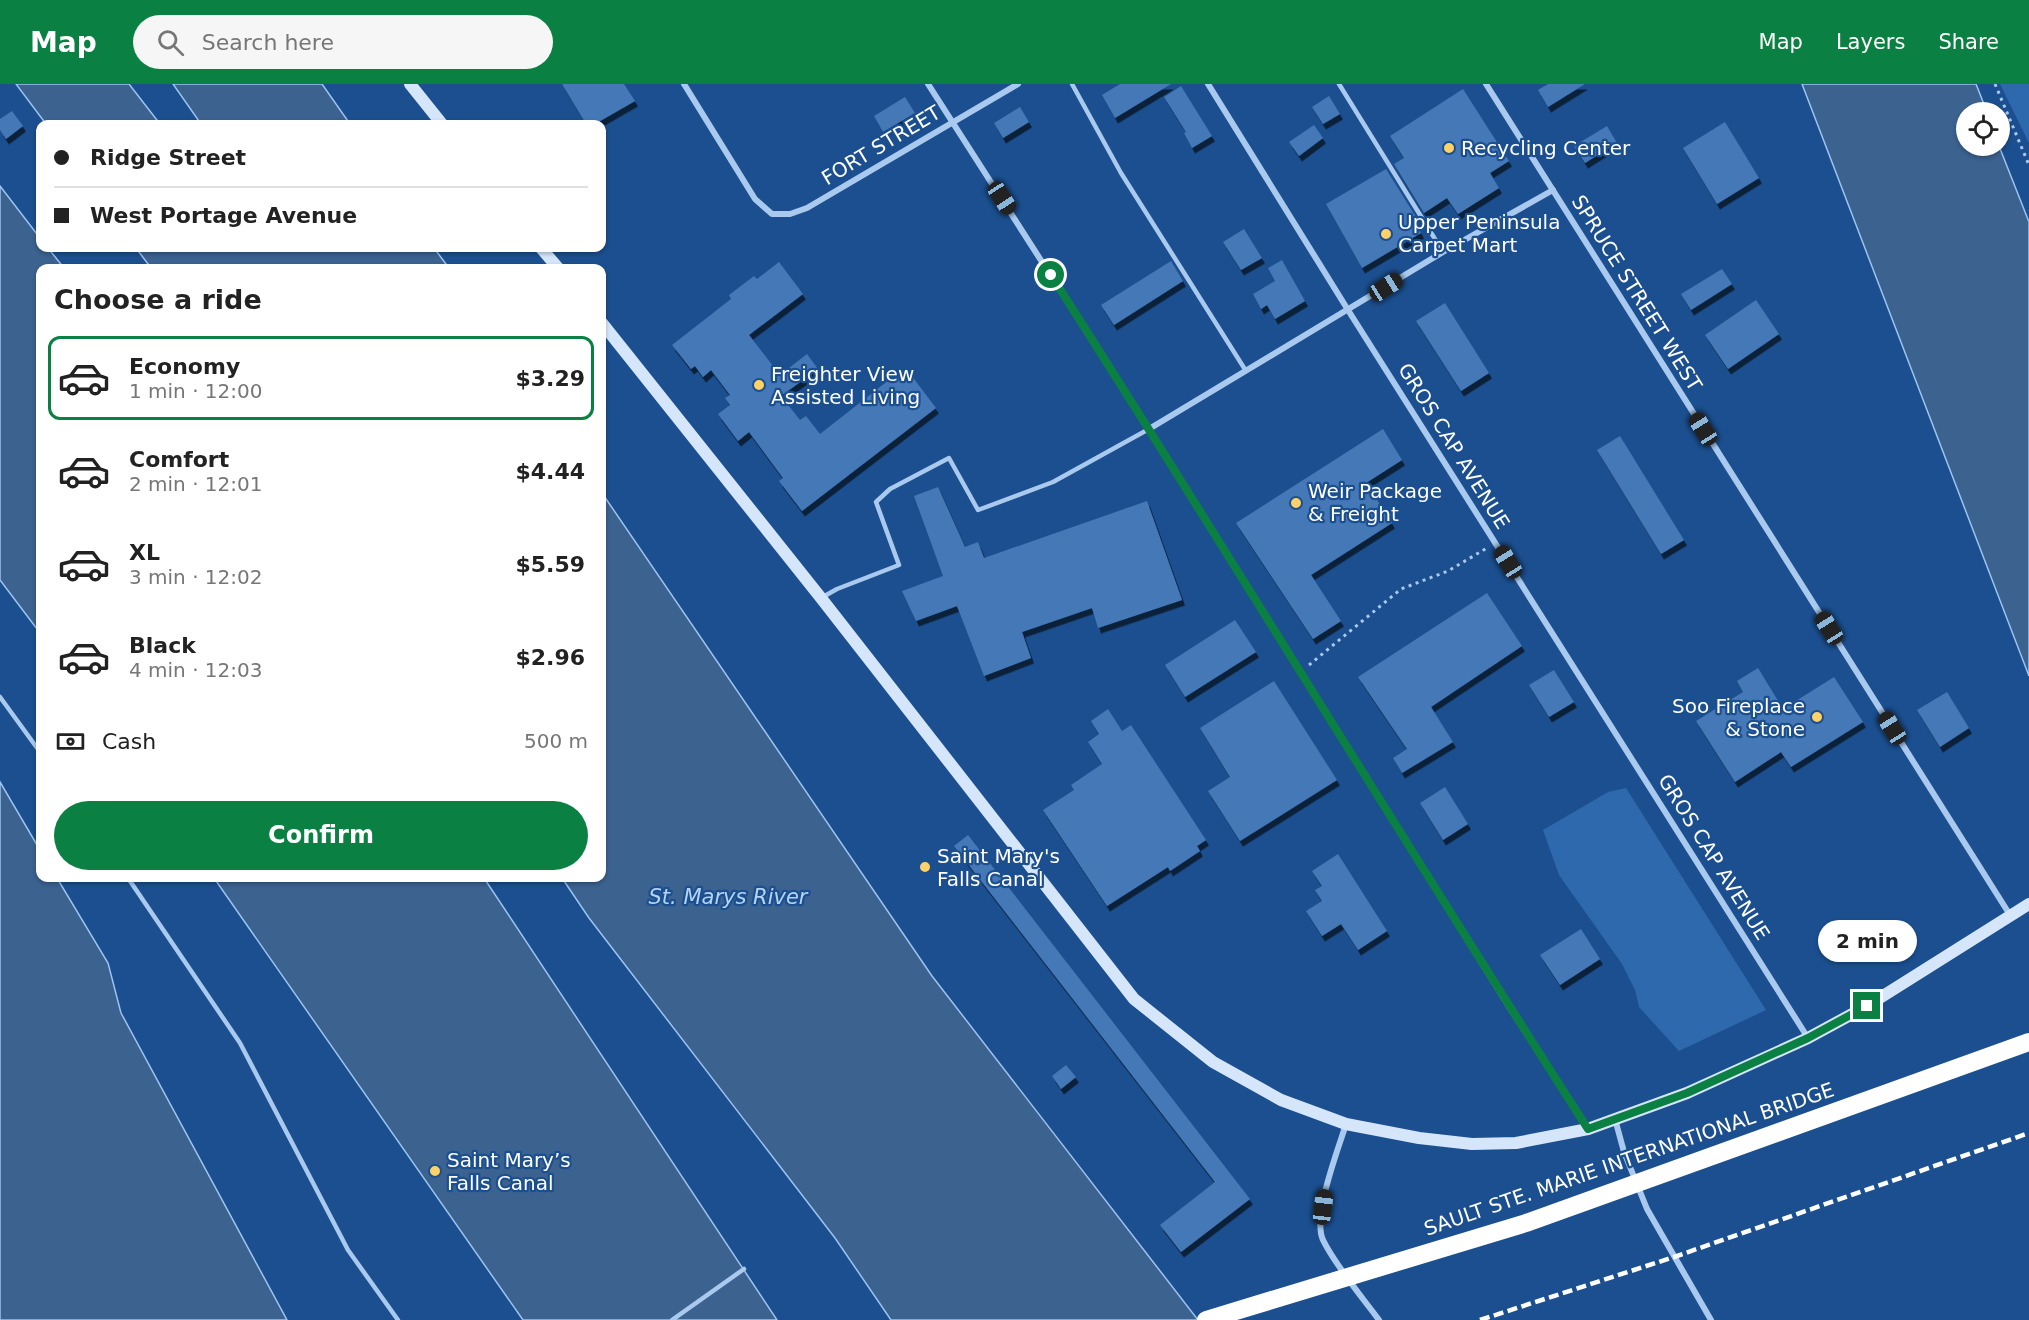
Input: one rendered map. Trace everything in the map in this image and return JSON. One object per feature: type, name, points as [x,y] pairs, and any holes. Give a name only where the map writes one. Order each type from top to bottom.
[{"type":"highway","name":"SAULT STE. MARIE INTERNATIONAL BRIDGE","points":[[1206,1320],[1526,1223],[2029,1042]]},
{"type":"street","points":[[410,84],[439,120]]},
{"type":"street","name":"FORT STREET","points":[[684,84],[755,199],[772,214],[790,214],[807,208],[1018,84]]},
{"type":"street","points":[[928,84],[1149,429],[1508,1005],[1588,1129]]},
{"type":"street","name":"GROS CAP AVENUE","points":[[1208,84],[1348,310],[1808,1038]]},
{"type":"street","name":"SPRUCE STREET WEST","points":[[1486,84],[2010,915]]},
{"type":"street","points":[[1149,429],[1443,252],[1552,190]]},
{"type":"street","points":[[544,252],[555,264]]},
{"type":"street","points":[[606,328],[821,598],[1134,999],[1213,1062],[1281,1100],[1346,1124],[1419,1138],[1472,1144],[1516,1143],[1588,1129],[1687,1093],[1808,1038],[1867,1006],[2029,904]]},
{"type":"street","points":[[1615,1119],[1624,1152],[1647,1209],[1711,1320]]},
{"type":"street","points":[[1346,1124],[1326,1188],[1321,1227],[1323,1239],[1379,1320]]},
{"type":"lane","points":[[1072,84],[1121,173],[1246,371]]},
{"type":"lane","points":[[1339,84],[1443,252]]},
{"type":"lane","points":[[821,598],[837,589],[899,565],[876,502],[890,489],[949,458],[978,510],[1053,482],[1149,429]]},
{"type":"lane","points":[[0,697],[36,746]]},
{"type":"lane","points":[[131,882],[240,1043],[348,1250],[398,1320]]},
{"type":"lane","points":[[672,1320],[744,1269]]},
{"type":"path","points":[[1995,84],[2029,165]]},
{"type":"path","points":[[1301,671],[1401,589],[1448,571],[1496,542]]},
{"type":"shaded area","points":[[2000,84],[2029,84],[2029,143],[2010,102]]},
{"type":"shaded area","points":[[1626,788],[1766,1010],[1679,1051],[1639,1007],[1635,990],[1622,964],[1559,875],[1543,830],[1608,792]]},
{"type":"water","points":[[16,84],[129,84],[157,120],[43,120]]},
{"type":"water","points":[[173,84],[322,84],[347,120],[198,120]]},
{"type":"water","points":[[1802,84],[1976,84],[1983,102],[1956,102],[1956,156],[2003,156],[2029,222],[2029,676]]},
{"type":"water","points":[[0,186],[36,233],[36,252],[51,252],[61,264],[36,264],[36,628],[0,580]]},
{"type":"water","points":[[139,252],[437,252],[446,264],[148,264]]},
{"type":"water","name":"St. Marys River","points":[[606,499],[932,976],[1198,1320],[891,1320],[835,1238],[589,918],[565,882],[606,882]]},
{"type":"water","points":[[0,782],[36,843],[36,882],[59,882],[108,963],[121,1013],[287,1320],[0,1320]]},
{"type":"water","points":[[217,882],[487,882],[777,1320],[523,1320]]},
{"type":"building","points":[[562,84],[624,84],[635,101],[602,120],[584,120]]},
{"type":"building","points":[[1120,84],[1171,84],[1115,118],[1102,95]]},
{"type":"building","points":[[1548,84],[1585,84],[1548,107],[1538,90]]},
{"type":"building","points":[[1181,86],[1212,136],[1192,148],[1184,133],[1186,132],[1164,97]]},
{"type":"building","name":"Recycling Center","points":[[1463,89],[1509,161],[1490,173],[1499,188],[1458,214],[1447,198],[1424,213],[1394,164],[1404,158],[1390,136]]},
{"type":"building","points":[[1329,96],[1340,114],[1323,124],[1312,107]]},
{"type":"building","points":[[905,97],[915,113],[883,132],[874,116]]},
{"type":"building","points":[[1020,107],[1029,122],[1003,138],[994,123]]},
{"type":"building","points":[[12,111],[23,126],[6,139],[0,130],[0,119]]},
{"type":"building","points":[[1725,122],[1759,178],[1717,204],[1683,148]]},
{"type":"building","points":[[1314,125],[1323,138],[1299,156],[1289,142]]},
{"type":"building","points":[[1607,126],[1617,143],[1585,163],[1574,146]]},
{"type":"building","points":[[1386,169],[1416,217],[1413,219],[1421,233],[1362,268],[1326,204]]},
{"type":"building","points":[[1244,229],[1262,258],[1241,270],[1223,242]]},
{"type":"building","points":[[1282,260],[1305,301],[1275,319],[1267,305],[1261,309],[1253,294],[1275,281],[1268,268]]},
{"type":"building","points":[[1171,261],[1183,281],[1114,325],[1101,305]]},
{"type":"building","name":"Freighter View Assisted Living","points":[[779,262],[803,294],[749,335],[780,375],[807,354],[818,369],[781,396],[800,420],[806,416],[820,434],[894,376],[897,379],[908,371],[936,408],[802,511],[779,481],[783,478],[749,432],[738,441],[718,414],[730,405],[725,398],[730,395],[711,370],[703,377],[695,366],[691,369],[672,345],[731,299],[729,295],[754,276],[757,279]]},
{"type":"building","points":[[1722,269],[1732,284],[1691,310],[1681,294]]},
{"type":"building","points":[[1756,300],[1779,334],[1728,369],[1705,335]]},
{"type":"building","points":[[1445,303],[1489,373],[1461,391],[1416,321]]},
{"type":"building","points":[[1383,429],[1402,460],[1366,483],[1392,523],[1311,575],[1341,621],[1313,639],[1236,523]]},
{"type":"building","points":[[1620,436],[1684,540],[1661,554],[1597,450]]},
{"type":"building","points":[[938,487],[965,547],[978,542],[984,558],[1147,501],[1182,600],[1098,628],[1092,608],[1022,632],[1031,658],[984,676],[957,606],[916,621],[902,591],[943,576],[914,496]]},
{"type":"building","points":[[1487,593],[1522,646],[1431,707],[1453,742],[1402,773],[1393,758],[1407,749],[1358,677]]},
{"type":"building","points":[[1235,620],[1256,652],[1185,697],[1165,665]]},
{"type":"building","points":[[1758,668],[1783,709],[1834,677],[1863,722],[1791,767],[1781,752],[1735,782],[1696,721],[1743,692],[1737,681]]},
{"type":"building","points":[[1554,670],[1574,702],[1549,717],[1529,685]]},
{"type":"building","points":[[1274,681],[1337,780],[1240,841],[1208,791],[1230,777],[1200,728]]},
{"type":"building","points":[[1947,692],[1969,728],[1940,747],[1917,710]]},
{"type":"building","points":[[1108,709],[1122,731],[1131,725],[1206,840],[1197,846],[1200,851],[1170,871],[1168,867],[1107,906],[1043,810],[1074,790],[1071,785],[1102,764],[1088,742],[1099,734],[1091,721]]},
{"type":"building","points":[[1445,787],[1468,824],[1443,840],[1420,803]]},
{"type":"building","points":[[968,835],[1250,1199],[1181,1252],[1160,1225],[1215,1182],[954,846]]},
{"type":"building","points":[[1338,854],[1387,931],[1358,950],[1341,924],[1322,936],[1306,911],[1322,901],[1315,890],[1322,886],[1312,871]]},
{"type":"building","points":[[1581,929],[1600,959],[1560,985],[1540,955]]},
{"type":"building","points":[[1066,1065],[1076,1077],[1061,1089],[1052,1076]]},
{"type":"railway","points":[[1480,1320],[1674,1257],[2029,1133]]},
{"type":"place","name":"Recycling Center","points":[[1449,148]]},
{"type":"place","name":"Upper Peninsula Carpet Mart","points":[[1386,234]]},
{"type":"place","name":"Freighter View Assisted Living","points":[[759,385]]},
{"type":"place","name":"Weir Package & Freight","points":[[1296,503]]},
{"type":"place","name":"Soo Fireplace & Stone","points":[[1817,717]]},
{"type":"place","name":"Saint Mary's Falls Canal","points":[[925,867]]},
{"type":"place","name":"Saint Mary’s Falls Canal","points":[[435,1171]]},
{"type":"route","points":[[1051,275],[1588,1129],[1687,1093],[1808,1038],[1867,1006]]}]
